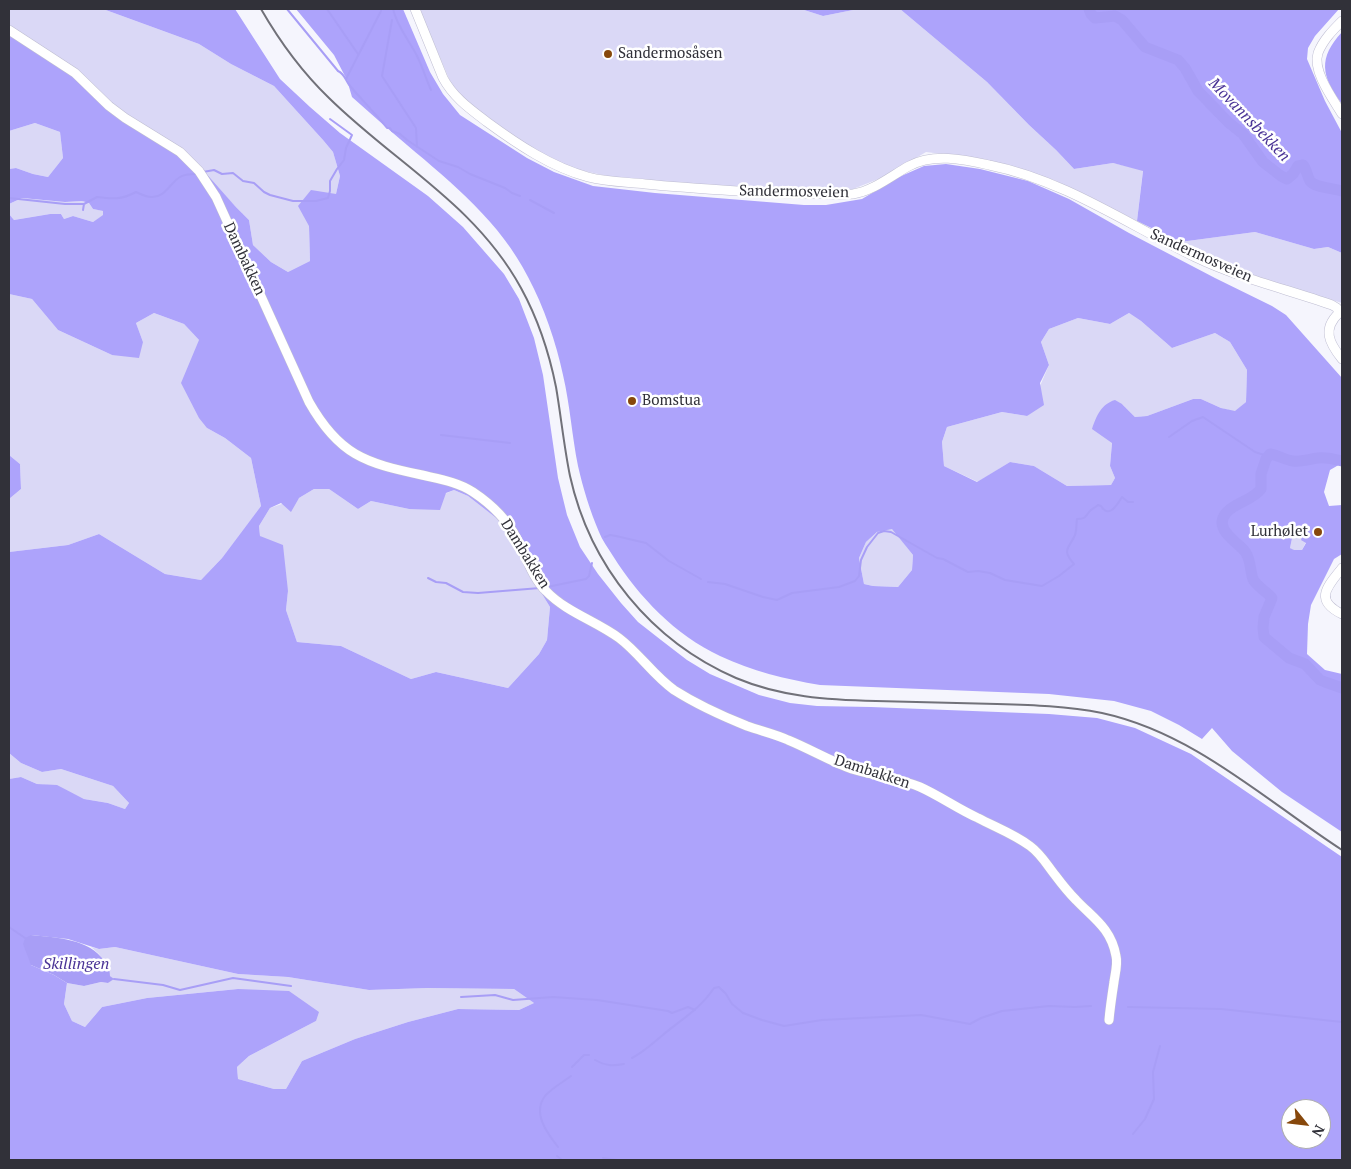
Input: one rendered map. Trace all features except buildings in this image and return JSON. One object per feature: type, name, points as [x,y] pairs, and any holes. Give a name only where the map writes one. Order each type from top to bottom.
[{"type":"street","name":"Sandermosveien","points":[[415,9],[443,78],[451,91],[463,104],[514,141],[556,165],[581,175],[598,179],[687,188],[845,195],[859,193],[913,164],[929,159],[952,159],[992,165],[1038,178],[1057,186],[1196,258],[1239,276],[1332,305],[1341,312]]},
{"type":"street","points":[[1342,21],[1325,40],[1318,52],[1317,59],[1324,82],[1342,114]]},
{"type":"street","name":"Dambakken","points":[[9,30],[75,73],[109,106],[175,149],[199,171],[216,197],[309,402],[324,426],[342,445],[377,464],[395,470],[446,480],[471,490],[502,516],[516,536],[545,590],[565,606],[618,638],[640,656],[658,677],[689,698],[733,720],[788,740],[846,766],[920,787],[1030,846],[1039,854],[1078,902],[1102,924],[1112,943],[1116,954],[1116,963],[1109,1020]]},
{"type":"street","points":[[1341,312],[1331,322],[1329,334],[1330,342],[1342,359]]},
{"type":"street","points":[[1342,568],[1328,588],[1325,597],[1330,608],[1342,614]]},
{"type":"shaded area","points":[[9,9],[103,9],[199,44],[231,64],[274,86],[333,152],[340,176],[336,194],[309,226],[310,261],[288,272],[271,262],[253,245],[249,220],[212,182],[9,27]]},
{"type":"shaded area","points":[[103,9],[235,9],[280,79],[340,133],[428,196],[463,227],[504,274],[519,299],[534,338],[543,375],[558,478],[567,515],[580,547],[598,574],[638,622],[687,660],[710,674],[759,695],[790,703],[817,706],[1049,714],[1097,718],[1135,728],[1191,754],[1342,857],[1342,1160],[9,1160],[9,779],[21,777],[37,784],[57,785],[84,799],[108,803],[125,809],[129,803],[113,786],[61,769],[42,772],[21,763],[9,753],[9,552],[68,545],[99,534],[165,574],[201,580],[222,558],[261,506],[251,458],[225,438],[207,428],[199,418],[181,383],[199,340],[184,324],[154,313],[136,323],[143,342],[139,358],[112,355],[58,330],[32,299],[9,294],[9,214],[14,220],[61,214],[64,219],[73,216],[93,222],[103,215],[103,211],[93,209],[89,203],[82,201],[65,202],[22,198],[9,204],[9,169],[16,168],[48,177],[63,158],[60,132],[35,123],[9,131],[9,27],[105,99],[195,161],[249,220],[253,245],[271,262],[288,272],[310,261],[309,226],[298,206],[311,190],[336,194],[340,176],[333,152],[274,86],[231,64],[199,44]],"holes":[[[314,489],[329,489],[358,509],[371,501],[409,509],[440,510],[446,493],[454,490],[468,496],[500,521],[550,607],[547,640],[539,654],[508,688],[436,672],[411,679],[341,646],[297,642],[286,610],[288,591],[283,545],[260,536],[259,526],[270,508],[281,503],[291,512],[299,498]],[[31,935],[68,939],[99,949],[115,947],[238,974],[288,977],[369,990],[428,988],[514,989],[534,1003],[519,1010],[458,1009],[408,1022],[355,1039],[302,1061],[286,1089],[274,1089],[238,1079],[237,1067],[249,1056],[316,1021],[319,1012],[289,991],[238,989],[147,998],[102,1007],[85,1027],[72,1021],[64,1004],[67,983],[31,965]]]},
{"type":"shaded area","points":[[296,9],[403,9],[430,72],[443,94],[460,115],[527,158],[554,172],[593,186],[655,193],[804,205],[826,205],[862,199],[899,177],[924,166],[946,164],[980,169],[1028,181],[1069,199],[1129,233],[1286,315],[1342,378],[1342,463],[1330,470],[1324,492],[1329,506],[1342,505],[1342,554],[1334,559],[1311,605],[1307,654],[1325,670],[1342,674],[1342,832],[1282,792],[1232,751],[1212,728],[1202,739],[1151,711],[1114,701],[1049,694],[807,683],[769,674],[720,656],[673,626],[659,614],[634,586],[600,535],[580,474],[565,386],[553,337],[539,300],[517,257],[490,222],[458,189],[352,97],[347,80],[334,55]],"holes":[[[1129,313],[1172,348],[1215,333],[1230,342],[1247,370],[1246,402],[1235,411],[1221,408],[1201,399],[1193,399],[1147,416],[1135,417],[1122,404],[1115,400],[1110,402],[1100,412],[1092,429],[1112,443],[1110,466],[1115,478],[1111,485],[1067,486],[1034,466],[1010,462],[977,482],[944,466],[942,442],[947,427],[1002,412],[1027,416],[1044,405],[1040,383],[1049,365],[1041,342],[1049,329],[1078,318],[1110,324]],[[892,529],[913,555],[912,570],[898,587],[864,584],[859,558],[866,542],[877,532]],[[1294,529],[1303,535],[1301,540],[1306,543],[1302,550],[1290,548]]]},
{"type":"shaded area","points":[[419,9],[801,9],[823,16],[858,9],[900,9],[987,82],[1074,169],[1113,163],[1143,170],[1137,221],[1054,180],[983,159],[926,152],[886,176],[843,193],[743,188],[617,178],[570,168],[520,142],[460,97],[450,81]]},
{"type":"shaded area","points":[[801,9],[858,9],[823,16]]},
{"type":"shaded area","points":[[900,9],[1339,9],[1315,36],[1308,48],[1307,59],[1325,101],[1342,133],[1342,253],[1328,247],[1314,249],[1255,232],[1180,242],[1137,221],[1143,171],[1113,163],[1074,169],[987,82]]},
{"type":"shaded area","points":[[1342,32],[1342,104],[1330,85],[1325,67],[1329,50]]},
{"type":"shaded area","points":[[35,123],[60,132],[63,158],[48,177],[16,168],[9,169],[9,131]]},
{"type":"shaded area","points":[[22,198],[65,202],[82,201],[89,203],[93,209],[104,211],[104,215],[93,222],[73,216],[64,219],[61,214],[14,220],[9,214],[9,204]]},
{"type":"shaded area","points":[[1255,232],[1314,249],[1328,247],[1342,253],[1342,303],[1271,282],[1205,258],[1180,242]]},
{"type":"shaded area","points":[[9,294],[32,299],[58,330],[112,355],[143,342],[136,323],[154,313],[184,324],[199,340],[207,428],[225,438],[251,458],[261,506],[222,558],[201,580],[165,574],[99,534],[68,545],[9,552],[9,499],[21,489],[20,464],[9,455]]},
{"type":"shaded area","points":[[1129,313],[1172,348],[1215,333],[1230,342],[1247,370],[1246,402],[1235,412],[1201,399],[1193,399],[1147,416],[1135,417],[1122,404],[1112,442],[1110,466],[1115,478],[1111,485],[1067,486],[1034,466],[1010,462],[978,482],[944,466],[942,442],[947,427],[1002,412],[1027,416],[1049,365],[1041,342],[1049,329],[1078,318],[1110,324]]},
{"type":"shaded area","points":[[9,455],[20,464],[21,489],[9,499]]},
{"type":"shaded area","points":[[314,489],[329,489],[358,509],[371,501],[409,509],[454,490],[468,496],[500,521],[550,607],[547,640],[539,654],[508,688],[436,672],[411,679],[341,646],[297,642],[286,610],[288,591],[260,536],[259,526],[270,508],[299,498]]},
{"type":"shaded area","points":[[892,528],[913,555],[912,570],[898,587],[864,584],[859,558],[866,542],[877,532]]},
{"type":"shaded area","points":[[1294,529],[1303,535],[1306,542],[1302,550],[1290,548]]},
{"type":"shaded area","points":[[9,753],[21,763],[42,772],[61,769],[113,786],[129,803],[125,809],[108,803],[84,799],[57,786],[37,784],[21,777],[9,779]]},
{"type":"shaded area","points":[[91,947],[99,949],[115,947],[238,974],[288,977],[369,990],[428,988],[514,989],[534,1003],[519,1010],[458,1009],[408,1022],[355,1039],[302,1061],[286,1089],[274,1089],[238,1079],[237,1067],[249,1056],[316,1021],[238,989],[147,998],[102,1007],[85,1027],[72,1021],[64,1004],[67,983],[84,986],[101,982],[108,983],[113,979],[99,954]]},
{"type":"water","name":"Skillingen","points":[[31,935],[72,941],[90,948],[105,962],[110,976],[114,979],[108,983],[101,982],[84,986],[67,983],[31,965],[23,944],[25,938]]},
{"type":"waterway","points":[[287,9],[387,128],[400,134],[439,161],[458,167],[520,196]]},
{"type":"waterway","points":[[327,9],[358,54]]},
{"type":"waterway","points":[[393,9],[400,27],[418,58],[431,90]]},
{"type":"waterway","name":"Movannsbekken","points":[[1089,9],[1095,18],[1115,16],[1122,20],[1145,47],[1178,60],[1185,68],[1198,91],[1228,122],[1243,134],[1263,162],[1281,176],[1287,179],[1298,166],[1303,165],[1312,183],[1342,191]]},
{"type":"waterway","points":[[346,79],[381,11]]},
{"type":"waterway","points":[[392,20],[382,76],[416,128],[417,147]]},
{"type":"waterway","points":[[203,172],[214,170],[222,174],[233,173],[243,181],[254,183],[270,195],[293,201],[316,201],[328,198],[330,181],[344,160],[346,148],[352,135],[330,119]]},
{"type":"waterway","points":[[9,198],[65,204],[84,204],[97,197],[116,198],[136,192],[156,197],[164,193],[180,177],[196,174]]},
{"type":"waterway","points":[[530,200],[554,213]]},
{"type":"waterway","points":[[83,210],[84,204]]},
{"type":"waterway","points":[[1169,437],[1192,421],[1203,417],[1255,452],[1267,456]]},
{"type":"waterway","points":[[441,435],[510,443]]},
{"type":"waterway","name":"Movannsbekken","points":[[1342,461],[1330,458],[1293,461],[1270,454],[1266,459],[1261,474],[1261,489],[1253,496],[1230,509],[1226,513],[1222,525],[1228,536],[1246,553],[1254,581],[1272,598],[1264,617],[1264,637],[1289,658],[1305,664],[1320,680],[1342,688]]},
{"type":"waterway","points":[[708,582],[725,584],[777,600],[792,593],[839,587],[855,581],[859,576],[861,560],[867,547],[878,533],[884,531],[891,532],[937,558],[943,559],[968,572],[990,573],[1005,580],[1042,586],[1074,564],[1068,555],[1067,549],[1076,533],[1077,519],[1084,518],[1098,505],[1104,510],[1110,511],[1122,497],[1128,502],[1133,502]]},
{"type":"waterway","points":[[605,537],[610,535],[646,543],[669,561],[701,579]]},
{"type":"waterway","points":[[547,587],[586,579],[589,576],[592,563]]},
{"type":"waterway","points":[[428,578],[436,582],[446,583],[463,592],[478,593],[540,588]]},
{"type":"waterway","points":[[9,927],[25,938]]},
{"type":"waterway","points":[[114,979],[163,985],[180,990],[233,978],[291,986]]},
{"type":"waterway","points":[[632,1058],[691,1013],[714,988],[719,987],[732,1004],[743,1013],[784,1026],[822,1020],[921,1015],[970,1024],[1002,1011],[1049,1006],[1091,1006]]},
{"type":"waterway","points":[[461,997],[495,995],[513,1000],[553,997],[597,1000],[672,1013],[688,1007],[695,1010]]},
{"type":"waterway","points":[[1128,1007],[1221,1009],[1342,1022]]},
{"type":"waterway","points":[[1133,1134],[1145,1119],[1154,1099],[1153,1072],[1160,1046]]},
{"type":"waterway","points":[[572,1067],[584,1055],[589,1055]]},
{"type":"waterway","points":[[595,1060],[609,1065],[624,1064]]},
{"type":"waterway","points":[[558,1147],[540,1116],[541,1102],[554,1088],[571,1076]]},
{"type":"waterway","points":[[557,1156],[562,1160]]},
{"type":"waterway","points":[[603,1158],[617,1160]]},
{"type":"railway","points":[[261,9],[292,56],[319,88],[354,121],[457,208],[481,232],[502,258],[527,300],[546,348],[556,387],[570,476],[579,509],[592,540],[609,570],[629,597],[651,622],[677,643],[705,662],[736,678],[787,693],[840,700],[1063,707],[1102,713],[1136,723],[1167,736],[1228,770],[1342,850]]},
{"type":"place","name":"Sandermosåsen","points":[[608,54]]},
{"type":"place","name":"Bomstua","points":[[632,401]]},
{"type":"place","name":"Lurhølet","points":[[1318,532]]}]
